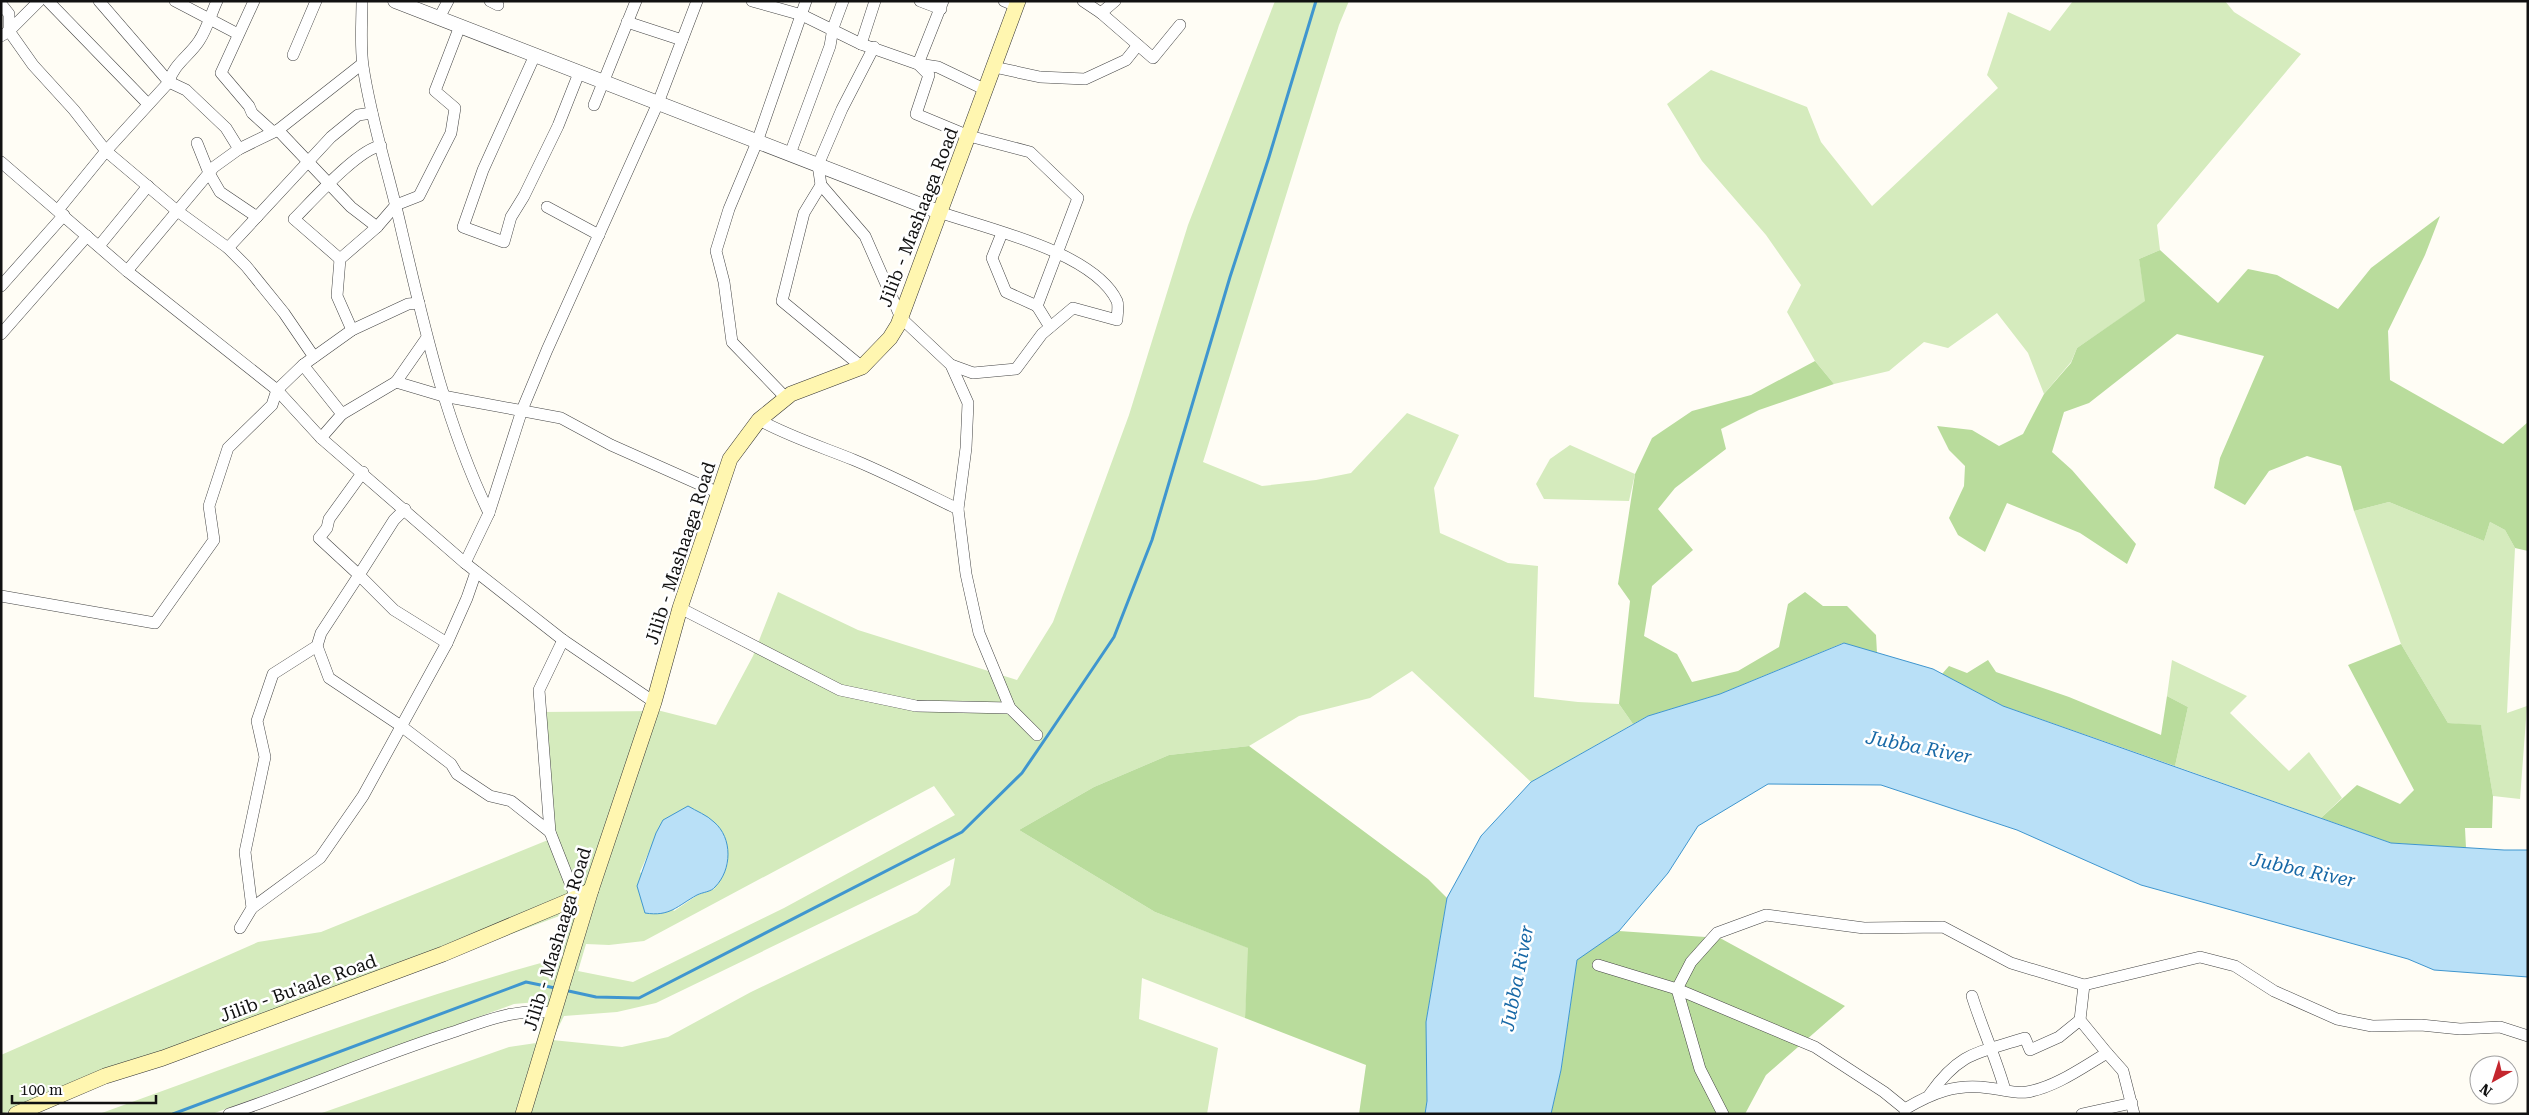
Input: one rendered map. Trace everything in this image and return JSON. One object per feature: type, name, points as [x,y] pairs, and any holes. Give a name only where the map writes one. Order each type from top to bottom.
[{"type":"main road","name":"Jilib - Mashaaga Road","points":[[522,1114],[541,1059],[591,890],[654,702],[680,608],[730,459],[759,420],[791,394],[862,367],[890,338],[900,318],[986,90],[1013,3]]},
{"type":"main road","name":"Jilib - Bu'aale Road","points":[[16,1114],[105,1076],[163,1058],[443,954],[591,890]]},
{"type":"street","points":[[5,34],[39,1]]},
{"type":"street","points":[[48,1],[148,104]]},
{"type":"street","points":[[99,1],[170,82],[186,90],[226,128],[240,149]]},
{"type":"street","points":[[1,286],[61,212],[106,151],[170,82],[171,76],[184,58],[199,42],[217,1]]},
{"type":"street","points":[[254,1],[221,74],[249,106],[252,113],[276,131],[351,207],[377,227]]},
{"type":"street","points":[[293,55],[316,1]]},
{"type":"street","points":[[362,1],[362,64],[426,339],[443,396],[471,475],[489,513]]},
{"type":"street","points":[[395,1],[543,55],[580,73],[818,166],[939,212],[1057,251],[1098,276],[1118,303],[1117,320],[1073,308],[1042,334],[1016,368],[973,373],[952,365],[900,318],[865,236],[821,186],[818,166],[842,109],[874,48]]},
{"type":"street","points":[[439,18],[448,1]]},
{"type":"street","points":[[594,105],[636,1]]},
{"type":"street","points":[[465,563],[489,513],[522,410],[658,103],[697,1]]},
{"type":"street","points":[[752,1],[802,15],[833,28],[861,44],[918,64],[938,67],[986,90]]},
{"type":"street","points":[[786,398],[732,342],[724,282],[716,251],[729,209],[757,142],[806,1]]},
{"type":"street","points":[[790,154],[830,46],[833,28],[844,1]]},
{"type":"street","points":[[861,44],[875,1]]},
{"type":"street","points":[[918,64],[942,5],[920,1]]},
{"type":"street","points":[[1083,1],[1101,13],[1153,58],[1180,25]]},
{"type":"street","points":[[1101,13],[1115,1]]},
{"type":"street","points":[[179,2],[238,34]]},
{"type":"street","points":[[1,4],[8,14],[5,34]]},
{"type":"street","points":[[627,22],[682,40]]},
{"type":"street","points":[[352,330],[337,296],[340,259],[377,227],[396,204],[419,196],[451,133],[455,108],[435,91],[460,26]]},
{"type":"street","points":[[5,34],[74,110],[106,151],[176,210],[228,248],[284,313],[314,357]]},
{"type":"street","points":[[994,67],[1040,77],[1085,79],[1126,60],[1138,45]]},
{"type":"street","points":[[543,55],[483,170],[463,227],[504,242],[511,216],[524,196],[558,126],[580,73]]},
{"type":"street","points":[[127,271],[176,210],[209,173],[240,149],[276,131],[362,64]]},
{"type":"street","points":[[918,64],[929,75],[916,114],[969,136],[1030,152],[1078,198],[1037,306]]},
{"type":"street","points":[[228,248],[308,164],[331,137],[358,115],[372,112]]},
{"type":"street","points":[[197,143],[209,173],[220,192],[257,217]]},
{"type":"street","points":[[340,259],[294,219],[329,183],[371,147],[381,146]]},
{"type":"street","points":[[1,162],[127,271],[277,390],[322,438],[465,563],[563,640],[654,702]]},
{"type":"street","points":[[99,246],[148,186]]},
{"type":"street","points":[[821,186],[804,213],[782,302],[862,367]]},
{"type":"street","points":[[547,207],[599,235]]},
{"type":"street","points":[[1002,233],[992,258],[1006,292],[1037,306],[1050,327]]},
{"type":"street","points":[[1,334],[87,236]]},
{"type":"street","points":[[1,596],[155,622],[214,540],[209,506],[228,448],[272,405],[277,390],[302,365],[352,330],[408,304],[419,303]]},
{"type":"street","points":[[322,438],[342,414],[396,382],[426,339]]},
{"type":"street","points":[[302,365],[342,414]]},
{"type":"street","points":[[952,365],[968,403],[966,448],[958,509],[966,574],[978,633],[1010,708],[1037,735]]},
{"type":"street","points":[[396,382],[443,396],[561,418],[611,445],[718,493]]},
{"type":"street","points":[[759,420],[786,435],[852,459],[917,487],[958,509]]},
{"type":"street","points":[[363,472],[329,519],[327,528],[319,538],[394,610],[447,643]]},
{"type":"street","points":[[405,509],[394,520],[321,633],[317,646],[329,678],[401,726],[451,764],[457,774],[490,796],[511,801],[550,832]]},
{"type":"street","points":[[240,928],[252,908],[320,858],[363,796],[447,643],[476,572]]},
{"type":"street","points":[[680,608],[840,690],[916,706],[1010,708]]},
{"type":"street","points":[[563,640],[538,690],[550,832],[576,898]]},
{"type":"street","points":[[252,908],[244,852],[265,757],[256,721],[273,674],[317,646]]},
{"type":"street","points":[[1723,1114],[1700,1069],[1677,989],[1691,962],[1717,933],[1766,915],[1864,928],[1943,928],[2011,963],[2084,985],[2200,958],[2235,966],[2274,991],[2337,1019],[2372,1026],[2420,1024],[2460,1029],[2500,1027],[2528,1036]]},
{"type":"street","points":[[1598,965],[1677,989],[1815,1047],[1845,1065],[1905,1111],[1930,1094],[1944,1074],[1972,1054],[2025,1038],[2030,1050],[2059,1037],[2080,1020],[2084,985]]},
{"type":"street","points":[[1972,996],[1982,1028],[1992,1047],[2005,1090]]},
{"type":"street","points":[[229,1114],[403,1048],[470,1026],[515,1013],[555,1007]]},
{"type":"street","points":[[2080,1020],[2123,1071],[2133,1108],[2082,1114]]},
{"type":"street","points":[[1930,1094],[1967,1088],[2027,1092],[2062,1079],[2107,1053]]},
{"type":"green space","points":[[1275,1],[1349,1],[1339,25],[1203,462],[1262,486],[1316,480],[1351,473],[1407,413],[1459,435],[1434,488],[1440,533],[1508,563],[1538,566],[1534,697],[1619,704],[1633,724],[1531,782],[1412,671],[1370,698],[1299,716],[1249,746],[1169,755],[1094,787],[1019,830],[1155,912],[1249,948],[1245,1018],[1142,978],[1139,1019],[1218,1048],[1207,1114],[319,1114],[509,1047],[536,1043],[548,1001],[514,1004],[212,1114],[99,1114],[387,1011],[563,957],[562,915],[331,1002],[1,1114],[1,1055],[258,942],[321,932],[548,840],[540,712],[661,711],[716,725],[753,656],[778,592],[858,630],[1017,680],[1053,622],[1129,415],[1188,225]],"holes":[[[934,786],[955,815],[784,908],[633,982],[578,971],[586,944],[609,945],[644,941]],[[663,820],[728,862],[723,876],[714,889],[699,894],[674,911],[640,872]],[[955,858],[950,885],[917,913],[751,992],[668,1037],[622,1047],[552,1040],[564,1016],[617,1012],[656,1003]]]},
{"type":"green space","points":[[2073,1],[2225,1],[2234,12],[2301,54],[2157,225],[2160,250],[2139,259],[2146,301],[2077,348],[2071,362],[2044,394],[2028,353],[1997,313],[1948,348],[1924,342],[1889,371],[1834,384],[1815,361],[1787,312],[1801,285],[1766,235],[1702,161],[1667,104],[1711,70],[1807,107],[1821,142],[1872,206],[1998,88],[1987,75],[2008,12],[2050,31]]},
{"type":"green space","points":[[2440,216],[2425,255],[2388,331],[2390,380],[2503,444],[2528,422],[2528,551],[2515,548],[2505,530],[2490,522],[2484,541],[2389,502],[2354,511],[2341,466],[2307,456],[2269,471],[2245,505],[2214,488],[2220,458],[2264,356],[2177,334],[2089,403],[2064,412],[2052,452],[2072,470],[2136,544],[2127,564],[2080,533],[2007,503],[1985,552],[1958,535],[1949,518],[1964,486],[1965,466],[1949,450],[1937,426],[1972,430],[1999,446],[2023,434],[2044,394],[2071,363],[2077,348],[2145,301],[2139,259],[2160,250],[2218,303],[2248,269],[2277,275],[2338,309],[2371,268]]},
{"type":"green space","points":[[1815,361],[1834,384],[1759,410],[1721,429],[1726,449],[1675,488],[1658,509],[1693,550],[1652,586],[1644,636],[1677,654],[1692,682],[1738,671],[1779,647],[1788,604],[1805,592],[1823,606],[1847,606],[1876,635],[1877,653],[1843,643],[1720,694],[1648,716],[1633,724],[1619,704],[1630,601],[1618,584],[1635,474],[1652,438],[1692,411],[1751,395]]},
{"type":"green space","points":[[1570,445],[1635,474],[1629,501],[1544,499],[1536,484],[1550,459]]},
{"type":"green space","points":[[2389,502],[2484,541],[2490,522],[2505,530],[2515,548],[2507,713],[2527,706],[2520,799],[2493,796],[2481,726],[2448,723],[2401,644],[2354,511]]},
{"type":"green space","points":[[2401,644],[2448,723],[2481,725],[2493,796],[2492,828],[2465,828],[2466,848],[2391,843],[2321,818],[2357,785],[2400,804],[2414,790],[2348,665]]},
{"type":"green space","points":[[1988,660],[1996,672],[2069,697],[2161,735],[2167,696],[2188,707],[2175,766],[2003,706],[1942,674],[1949,666],[1967,673]]},
{"type":"green space","points":[[2172,660],[2247,696],[2230,713],[2289,771],[2309,752],[2342,798],[2321,818],[2175,766],[2188,707],[2167,696]]},
{"type":"green space","points":[[1249,746],[1428,879],[1447,898],[1426,1022],[1427,1101],[1425,1114],[1359,1114],[1366,1065],[1245,1018],[1248,948],[1155,912],[1019,830],[1094,787],[1169,755]]},
{"type":"green space","points":[[1619,931],[1720,938],[1845,1006],[1766,1075],[1745,1114],[1551,1114],[1561,1070],[1577,959]]},
{"type":"water","name":"Jubba River","points":[[1844,643],[1933,669],[2003,706],[2391,843],[2528,850],[2528,977],[2434,970],[2408,959],[2141,885],[2017,830],[1881,785],[1768,784],[1698,826],[1668,873],[1619,931],[1577,960],[1561,1070],[1551,1114],[1425,1114],[1427,1101],[1426,1022],[1447,898],[1481,836],[1531,782],[1648,716],[1720,694]]},
{"type":"water","points":[[688,806],[711,820],[725,837],[728,854],[725,872],[721,880],[711,890],[697,895],[678,907],[667,912],[645,913],[637,886],[656,833],[663,820]]},
{"type":"waterway","points":[[564,990],[596,997],[639,998],[962,832],[1022,773],[1114,637],[1152,540],[1230,277],[1269,157],[1316,1]]},
{"type":"waterway","points":[[173,1114],[526,982],[555,988]]}]
